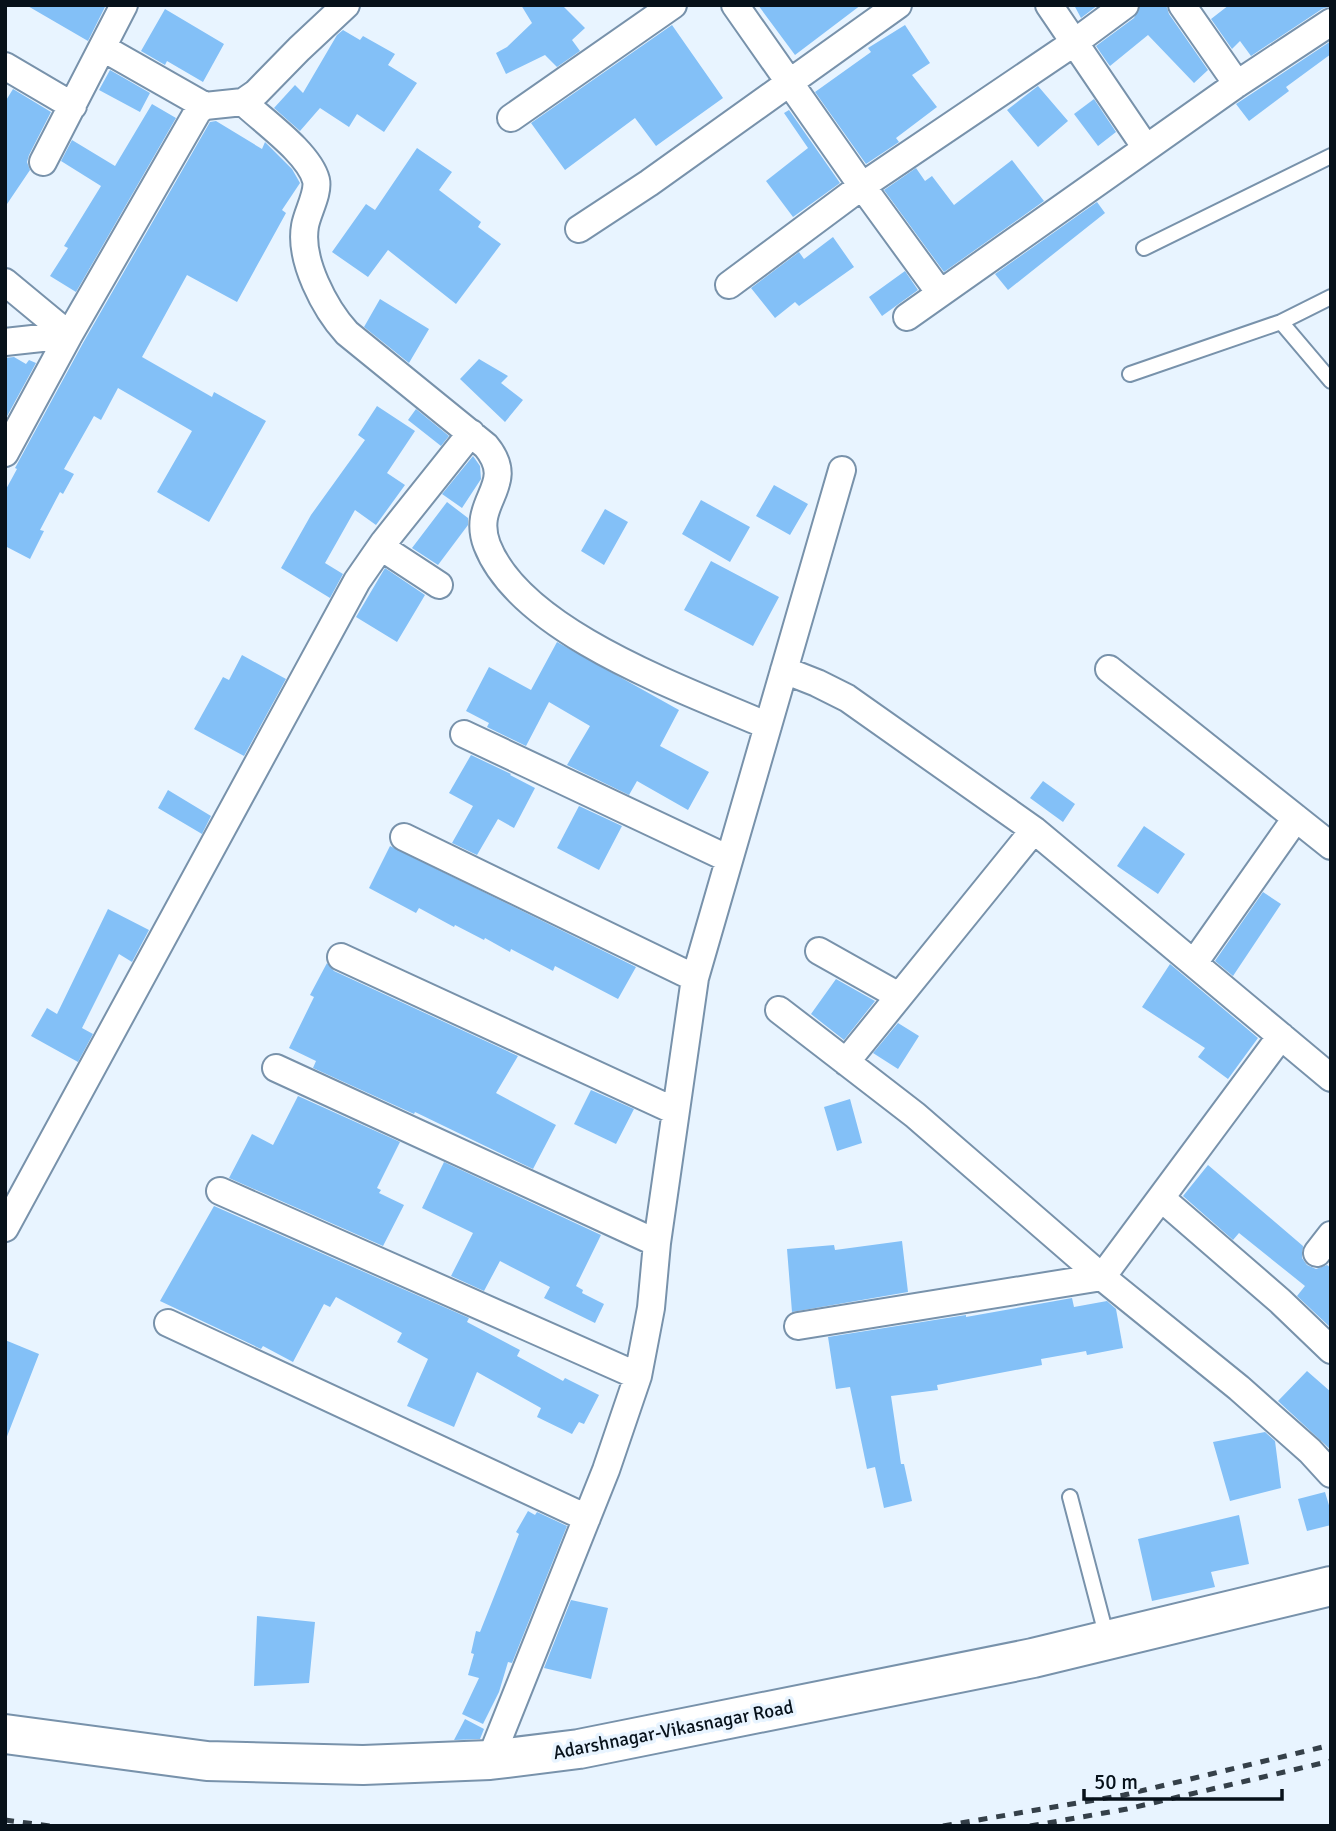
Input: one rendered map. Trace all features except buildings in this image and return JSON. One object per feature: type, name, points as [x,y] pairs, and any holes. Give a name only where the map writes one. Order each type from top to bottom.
[{"type":"main road","name":"Adarshnagar-Vikasnagar Road","points":[[5,1734],[207,1761],[363,1765],[490,1760],[579,1749],[1033,1658],[1331,1586]]},
{"type":"street","points":[[43,163],[124,5]]},
{"type":"street","points":[[5,453],[69,335],[198,111],[205,106],[243,102],[256,93],[346,5]]},
{"type":"street","points":[[511,118],[673,5]]},
{"type":"street","points":[[735,5],[940,293]]},
{"type":"street","points":[[579,229],[649,183],[898,5]]},
{"type":"street","points":[[1049,5],[1146,148]]},
{"type":"street","points":[[729,285],[862,186],[1075,42],[1125,5]]},
{"type":"street","points":[[1182,5],[1237,84]]},
{"type":"street","points":[[906,317],[1237,84],[1331,22]]},
{"type":"street","points":[[103,48],[205,106]]},
{"type":"street","points":[[5,66],[73,106]]},
{"type":"street","points":[[243,102],[293,148],[310,168],[317,182],[305,226],[304,245],[310,268],[336,321],[347,333],[486,446],[499,467],[496,488],[486,506],[484,528],[491,554],[507,578],[538,608],[580,639],[622,662],[768,726]]},
{"type":"street","points":[[5,282],[69,335]]},
{"type":"street","points":[[5,342],[69,335]]},
{"type":"street","points":[[5,1228],[357,581],[471,433]]},
{"type":"street","points":[[490,1760],[606,1470],[638,1376],[651,1308],[657,1243],[695,978],[842,470]]},
{"type":"street","points":[[381,547],[439,585]]},
{"type":"street","points":[[1110,669],[1331,846]]},
{"type":"street","points":[[784,670],[847,698],[1034,830],[1331,1078]]},
{"type":"street","points":[[464,734],[729,859]]},
{"type":"street","points":[[1194,963],[1296,818]]},
{"type":"street","points":[[846,1062],[1034,830]]},
{"type":"street","points":[[404,837],[695,978]]},
{"type":"street","points":[[819,951],[899,996]]},
{"type":"street","points":[[341,957],[675,1111]]},
{"type":"street","points":[[779,1010],[915,1115],[1102,1277],[1239,1388],[1310,1451],[1331,1474]]},
{"type":"street","points":[[798,1325],[1102,1277],[1281,1036]]},
{"type":"street","points":[[276,1068],[657,1243]]},
{"type":"street","points":[[220,1191],[638,1376]]},
{"type":"street","points":[[1161,1198],[1280,1301],[1331,1350]]},
{"type":"street","points":[[168,1323],[587,1518]]},
{"type":"lane","points":[[1144,248],[1331,156]]},
{"type":"lane","points":[[1130,374],[1281,322],[1331,297]]},
{"type":"lane","points":[[1281,322],[1331,381]]},
{"type":"lane","points":[[1070,1497],[1108,1640]]},
{"type":"railway","points":[[943,1826],[1124,1795],[1331,1745]]},
{"type":"railway","points":[[1030,1826],[1127,1809],[1331,1761]]},
{"type":"railway","points":[[5,1820],[50,1826]]}]
